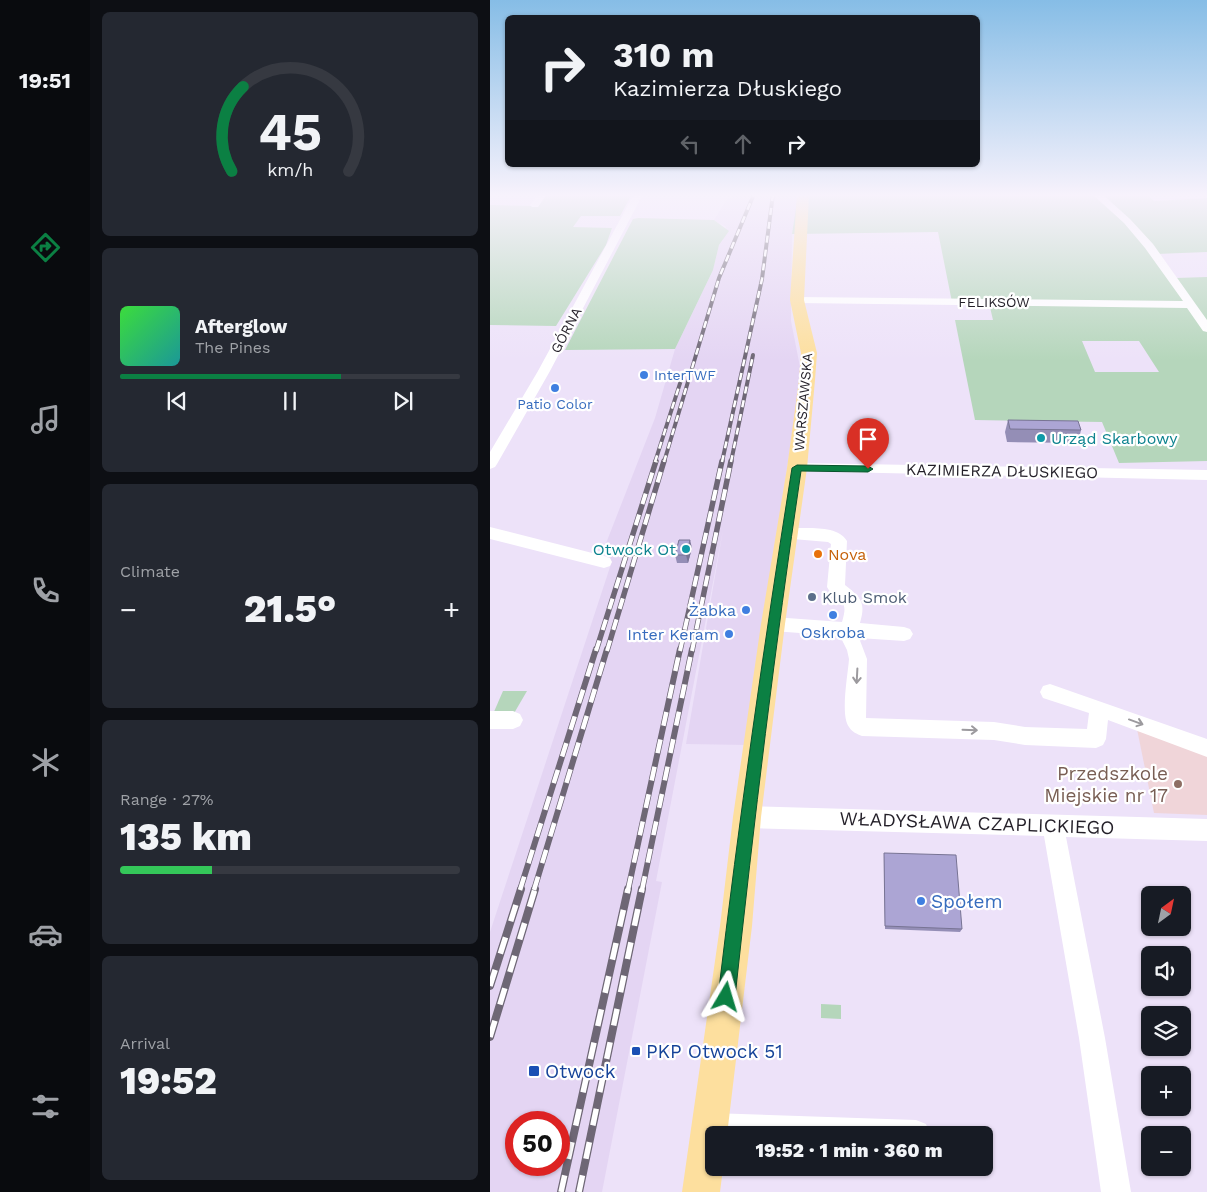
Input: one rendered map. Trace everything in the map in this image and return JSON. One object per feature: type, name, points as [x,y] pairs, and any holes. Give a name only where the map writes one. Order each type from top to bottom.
[{"type":"main road","name":"WARSZAWSKA","points":[[710,1126],[736,926],[747,817],[773,624],[797,468],[809,353],[797,300],[800,250]]},
{"type":"main road","name":"WARSZAWSKA","points":[[702,1192],[705,1168]]},
{"type":"street","name":"GÓRNA","points":[[490,464],[544,371],[609,250]]},
{"type":"street","points":[[1152,250],[1207,328]]},
{"type":"street","name":"FELIKSÓW","points":[[797,300],[1191,305]]},
{"type":"street","name":"KAZIMIERZA DŁUSKIEGO","points":[[797,468],[1207,475]]},
{"type":"street","points":[[490,533],[604,562]]},
{"type":"street","points":[[786,534],[831,536],[839,541],[836,586],[852,601],[855,609],[848,638],[856,650],[858,659],[854,718],[862,727],[994,731],[1025,736],[1096,739],[1099,708]]},
{"type":"street","points":[[773,624],[904,634]]},
{"type":"street","points":[[1050,692],[1207,748]]},
{"type":"street","points":[[490,720],[513,720]]},
{"type":"street","name":"WŁADYSŁAWA CZAPLICKIEGO","points":[[747,817],[1207,830]]},
{"type":"street","points":[[1053,826],[1092,1038],[1116,1192]]},
{"type":"shaded area","points":[[718,250],[792,250],[791,321],[801,372],[747,745],[686,744],[723,530],[656,881],[662,882],[602,1192],[490,1192],[490,932],[611,564],[603,551],[655,418],[675,349],[713,270]]},
{"type":"shaded area","name":"Przedszkole Miejskie nr 17","points":[[1137,729],[1207,754],[1207,815],[1154,813]]},
{"type":"green space","points":[[490,250],[603,250],[556,326],[490,325]]},
{"type":"green space","points":[[617,250],[718,250],[713,270],[675,349],[565,350]]},
{"type":"green space","points":[[942,250],[1207,250],[1207,252],[1156,254],[1176,278],[1207,277],[1207,461],[1119,463],[1102,422],[975,420],[955,320],[993,320],[989,303],[952,302]],"holes":[[[1082,341],[1139,341],[1159,372],[1095,372]]]},
{"type":"green space","points":[[503,691],[527,691],[513,715],[493,714]]},
{"type":"green space","points":[[821,1004],[841,1005],[841,1019],[821,1018]]},
{"type":"building","points":[[1008,420],[1078,421],[1081,430],[1010,429]]},
{"type":"building","points":[[679,540],[690,540],[686,555],[675,555]]},
{"type":"building","name":"Społem","points":[[884,853],[956,855],[962,929],[885,926]]},
{"type":"railway","points":[[664,462],[719,278],[731,250]]},
{"type":"railway","points":[[722,462],[762,279],[766,250]]},
{"type":"railway","points":[[731,462],[753,355]]},
{"type":"railway","points":[[655,462],[682,377]]},
{"type":"railway","points":[[596,651],[656,461]]},
{"type":"railway","points":[[607,651],[664,461]]},
{"type":"railway","points":[[680,651],[722,461]]},
{"type":"railway","points":[[692,651],[731,461]]},
{"type":"railway","points":[[520,890],[596,649]]},
{"type":"railway","points":[[534,890],[607,649]]},
{"type":"railway","points":[[628,890],[680,649]]},
{"type":"railway","points":[[642,890],[692,649]]},
{"type":"railway","points":[[490,986],[521,889]]},
{"type":"railway","points":[[490,1037],[535,889]]},
{"type":"railway","points":[[561,1192],[628,889]]},
{"type":"railway","points":[[579,1192],[642,889]]},
{"type":"place","name":"InterTWF","points":[[644,375]]},
{"type":"place","name":"Patio Color","points":[[555,388]]},
{"type":"place","name":"Urząd Skarbowy","points":[[1041,438]]},
{"type":"place","name":"Otwock Ot","points":[[686,549]]},
{"type":"place","name":"Nova","points":[[818,554]]},
{"type":"place","name":"Klub Smok","points":[[812,597]]},
{"type":"place","name":"Żabka","points":[[746,610]]},
{"type":"place","name":"Oskroba","points":[[833,615]]},
{"type":"place","name":"Inter Keram","points":[[729,634]]},
{"type":"place","name":"Przedszkole Miejskie nr 17","points":[[1178,784]]},
{"type":"place","name":"Społem","points":[[921,901]]},
{"type":"place","name":"PKP Otwock 51","points":[[636,1051]]},
{"type":"place","name":"Otwock","points":[[534,1071]]},
{"type":"route","points":[[726,997],[736,926],[747,817],[790,502],[797,468],[868,469]]}]
